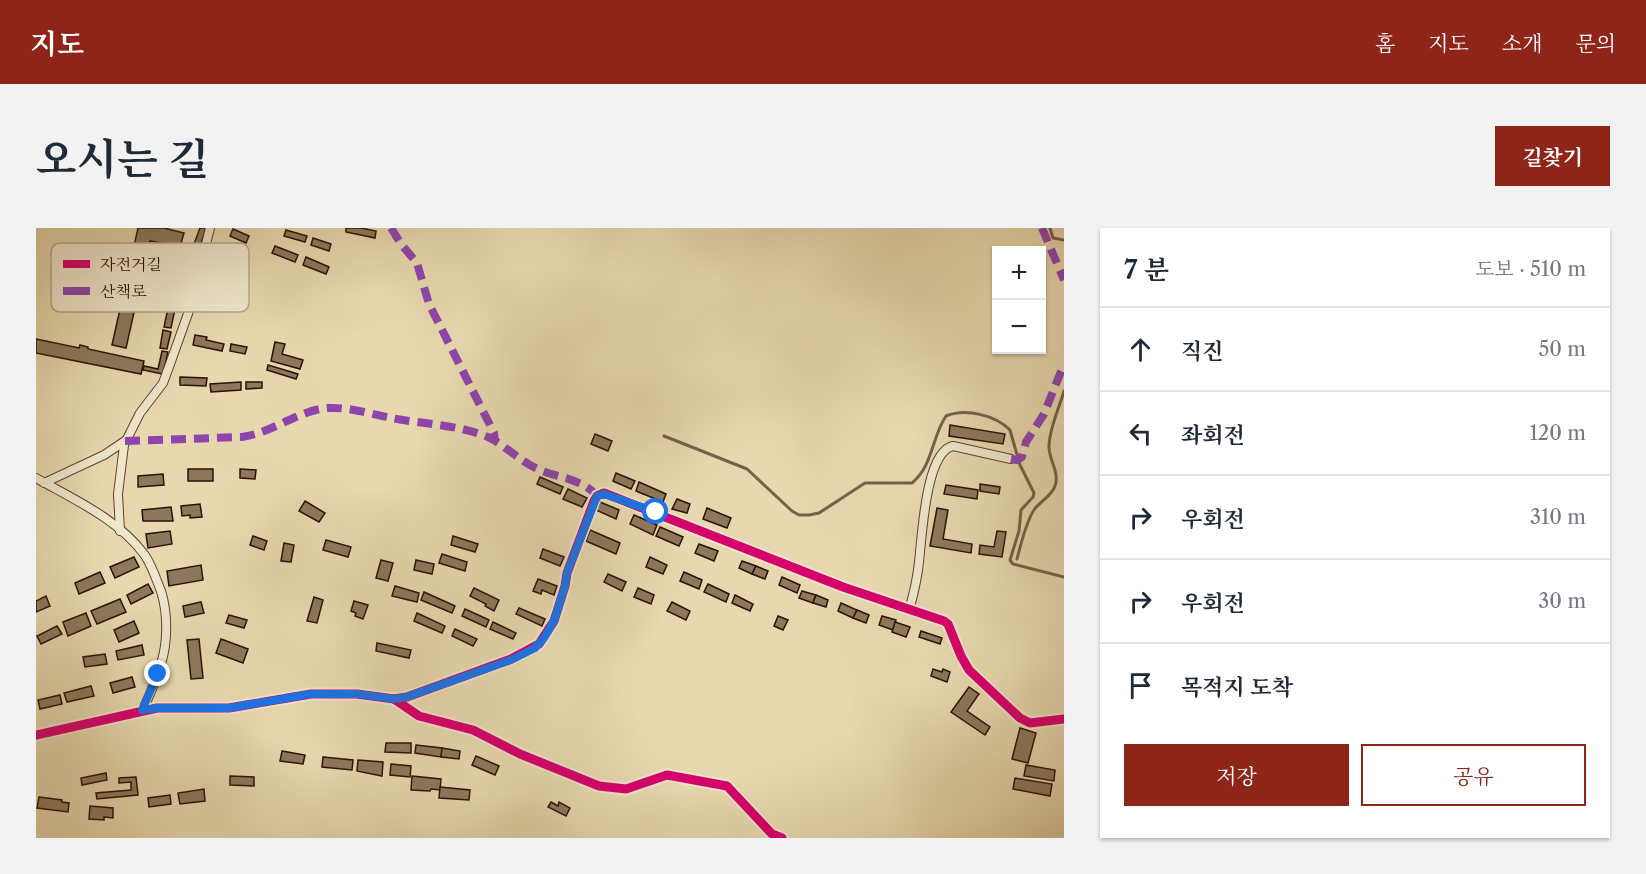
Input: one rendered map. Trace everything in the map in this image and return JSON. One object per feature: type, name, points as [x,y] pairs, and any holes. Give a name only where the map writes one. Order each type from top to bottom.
[{"type":"street","points":[[206,243],[210,228]]},
{"type":"street","points":[[120,531],[118,494],[125,441],[140,413],[158,392],[189,312]]},
{"type":"street","points":[[44,483],[104,454],[125,441]]},
{"type":"street","points":[[909,610],[918,570],[928,493],[935,464],[940,455],[949,446],[953,446],[1011,459]]},
{"type":"street","points":[[36,478],[72,497],[120,531],[145,555],[156,578],[165,610],[165,641],[161,665],[142,710]]},
{"type":"street","points":[[36,735],[157,708],[229,708],[311,694],[357,694],[394,699],[407,697],[511,660],[539,644],[554,621],[579,538],[594,501],[600,494],[656,512],[738,547],[948,624],[969,670],[1024,722],[1064,719]]},
{"type":"street","points":[[394,699],[419,716],[473,730],[520,754],[599,786],[626,789],[667,775],[727,786],[772,834],[782,838]]},
{"type":"building","points":[[138,228],[164,228],[184,233],[181,243],[150,241],[150,243],[135,243]]},
{"type":"building","points":[[200,228],[206,228],[201,243],[194,243]]},
{"type":"building","points":[[346,228],[376,231],[375,238],[346,232]]},
{"type":"building","points":[[233,229],[249,236],[246,243],[230,236]]},
{"type":"building","points":[[286,230],[307,236],[305,242],[284,236]]},
{"type":"building","points":[[313,238],[331,244],[329,251],[311,245]]},
{"type":"building","points":[[275,246],[298,255],[295,262],[272,253]]},
{"type":"building","points":[[306,257],[329,267],[326,274],[303,265]]},
{"type":"building","points":[[119,312],[134,312],[126,348],[112,345]]},
{"type":"building","points":[[167,312],[174,312],[171,328],[164,327]]},
{"type":"building","points":[[163,330],[171,332],[167,349],[160,348]]},
{"type":"building","points":[[195,335],[224,344],[222,351],[193,345]]},
{"type":"building","points":[[36,339],[79,348],[80,345],[88,349],[144,361],[141,374],[36,353]]},
{"type":"building","points":[[275,342],[285,344],[282,354],[303,360],[300,369],[271,361]]},
{"type":"building","points":[[231,344],[247,347],[245,354],[230,351]]},
{"type":"building","points":[[162,351],[168,352],[163,374],[143,370],[144,366],[158,369]]},
{"type":"building","points":[[268,365],[298,374],[296,379],[267,370]]},
{"type":"building","points":[[180,377],[207,378],[206,386],[180,385]]},
{"type":"building","points":[[241,382],[241,390],[211,392],[210,384]]},
{"type":"building","points":[[246,382],[262,382],[262,388],[246,389]]},
{"type":"building","points":[[950,425],[1005,434],[1003,444],[949,436]]},
{"type":"building","points":[[595,434],[612,441],[608,451],[591,444]]},
{"type":"building","points":[[188,469],[213,469],[213,481],[188,481]]},
{"type":"building","points":[[240,469],[256,470],[255,479],[240,478]]},
{"type":"building","points":[[616,473],[635,481],[631,489],[613,481]]},
{"type":"building","points":[[163,474],[164,485],[138,487],[138,476]]},
{"type":"building","points":[[540,477],[563,487],[560,494],[537,484]]},
{"type":"building","points":[[639,482],[666,494],[663,502],[636,491]]},
{"type":"building","points":[[980,484],[1000,487],[999,494],[980,491]]},
{"type":"building","points":[[946,485],[978,490],[977,499],[944,494]]},
{"type":"building","points":[[568,489],[587,498],[582,507],[563,499]]},
{"type":"building","points":[[677,499],[690,504],[687,513],[672,509]]},
{"type":"building","points":[[305,501],[325,513],[319,522],[299,511]]},
{"type":"building","points":[[600,502],[619,510],[616,519],[596,510]]},
{"type":"building","points":[[200,504],[202,517],[182,516],[181,506]]},
{"type":"building","points":[[171,507],[173,521],[143,521],[142,510]]},
{"type":"building","points":[[707,508],[731,518],[727,528],[703,519]]},
{"type":"building","points":[[937,508],[948,510],[943,539],[972,544],[971,553],[930,546]]},
{"type":"building","points":[[634,515],[657,525],[653,535],[630,524]]},
{"type":"building","points":[[660,527],[683,537],[679,546],[656,536]]},
{"type":"building","points":[[590,530],[620,543],[616,554],[586,541]]},
{"type":"building","points":[[170,531],[172,544],[148,548],[146,534]]},
{"type":"building","points":[[997,531],[1006,532],[1002,557],[979,554],[980,545],[994,547]]},
{"type":"building","points":[[253,536],[267,541],[264,550],[250,545]]},
{"type":"building","points":[[453,536],[478,544],[475,552],[451,545]]},
{"type":"building","points":[[326,540],[351,547],[348,557],[323,550]]},
{"type":"building","points":[[284,543],[294,545],[291,562],[281,561]]},
{"type":"building","points":[[699,544],[718,551],[714,561],[695,553]]},
{"type":"building","points":[[543,549],[564,557],[560,566],[540,558]]},
{"type":"building","points":[[442,554],[467,562],[465,571],[439,563]]},
{"type":"building","points":[[134,557],[139,567],[115,578],[110,567]]},
{"type":"building","points":[[650,557],[667,565],[663,574],[646,567]]},
{"type":"building","points":[[381,560],[393,563],[388,581],[376,578]]},
{"type":"building","points":[[416,560],[434,564],[432,574],[414,570]]},
{"type":"building","points":[[742,561],[756,566],[752,574],[739,568]]},
{"type":"building","points":[[201,565],[203,580],[169,586],[167,571]]},
{"type":"building","points":[[756,566],[768,571],[765,579],[752,574]]},
{"type":"building","points":[[100,572],[105,583],[79,594],[75,583]]},
{"type":"building","points":[[684,572],[702,580],[699,589],[680,581]]},
{"type":"building","points":[[608,574],[626,582],[622,591],[604,582]]},
{"type":"building","points":[[782,577],[800,585],[797,593],[779,585]]},
{"type":"building","points":[[538,579],[557,586],[554,595],[542,590],[541,594],[533,591]]},
{"type":"building","points":[[148,584],[153,593],[131,604],[127,595]]},
{"type":"building","points":[[708,584],[729,594],[726,602],[704,592]]},
{"type":"building","points":[[395,586],[419,593],[417,602],[392,596]]},
{"type":"building","points":[[474,588],[499,600],[494,611],[470,596]]},
{"type":"building","points":[[638,588],[654,595],[651,604],[634,597]]},
{"type":"building","points":[[802,591],[816,595],[813,603],[799,598]]},
{"type":"building","points":[[424,592],[455,606],[452,613],[421,600]]},
{"type":"building","points":[[735,595],[753,604],[750,611],[732,603]]},
{"type":"building","points":[[816,595],[828,600],[826,607],[813,603]]},
{"type":"building","points":[[46,596],[50,606],[36,612],[36,601]]},
{"type":"building","points":[[314,597],[323,600],[317,623],[307,621]]},
{"type":"building","points":[[120,599],[126,612],[97,624],[91,611]]},
{"type":"building","points":[[354,601],[368,605],[363,619],[355,616],[356,613],[351,611]]},
{"type":"building","points":[[201,602],[204,613],[185,617],[183,606]]},
{"type":"building","points":[[672,602],[690,611],[686,620],[667,611]]},
{"type":"building","points":[[841,603],[857,610],[853,618],[838,611]]},
{"type":"building","points":[[519,608],[545,619],[542,626],[516,614]]},
{"type":"building","points":[[465,609],[489,620],[486,627],[462,616]]},
{"type":"building","points":[[857,610],[869,615],[866,623],[853,618]]},
{"type":"building","points":[[86,613],[91,626],[68,636],[63,622]]},
{"type":"building","points":[[417,613],[445,626],[442,633],[414,621]]},
{"type":"building","points":[[229,615],[247,620],[244,628],[226,623]]},
{"type":"building","points":[[778,616],[788,620],[783,630],[774,626]]},
{"type":"building","points":[[882,616],[896,620],[893,630],[879,625]]},
{"type":"building","points":[[134,621],[139,633],[119,642],[114,630]]},
{"type":"building","points":[[493,622],[516,633],[513,639],[490,629]]},
{"type":"building","points":[[895,622],[910,627],[906,637],[892,632]]},
{"type":"building","points":[[57,626],[62,634],[41,644],[37,636]]},
{"type":"building","points":[[455,629],[477,639],[473,646],[452,636]]},
{"type":"building","points":[[921,631],[942,638],[940,644],[919,637]]},
{"type":"building","points":[[199,639],[203,678],[191,679],[187,640]]},
{"type":"building","points":[[221,639],[248,649],[243,663],[216,653]]},
{"type":"building","points":[[377,643],[411,650],[409,658],[376,651]]},
{"type":"building","points":[[142,645],[144,655],[118,660],[116,651]]},
{"type":"building","points":[[105,654],[107,664],[85,667],[83,657]]},
{"type":"building","points":[[933,669],[950,672],[947,682],[931,676]]},
{"type":"building","points":[[132,677],[135,687],[113,693],[110,683]]},
{"type":"building","points":[[91,686],[94,696],[67,702],[64,693]]},
{"type":"building","points":[[969,687],[979,694],[967,711],[990,727],[985,735],[951,712]]},
{"type":"building","points":[[60,695],[62,704],[40,709],[38,700]]},
{"type":"building","points":[[1020,728],[1036,733],[1028,763],[1012,759]]},
{"type":"building","points":[[386,743],[411,743],[411,753],[385,752]]},
{"type":"building","points":[[416,745],[442,748],[441,757],[415,753]]},
{"type":"building","points":[[442,748],[460,751],[459,759],[441,757]]},
{"type":"building","points":[[282,751],[305,755],[303,764],[280,761]]},
{"type":"building","points":[[476,756],[499,766],[495,775],[472,765]]},
{"type":"building","points":[[323,757],[353,760],[352,770],[322,767]]},
{"type":"building","points":[[358,760],[383,762],[382,776],[357,771]]},
{"type":"building","points":[[391,764],[411,766],[410,777],[390,775]]},
{"type":"building","points":[[1026,765],[1055,770],[1054,781],[1024,776]]},
{"type":"building","points":[[106,773],[107,780],[82,785],[81,778]]},
{"type":"building","points":[[230,776],[254,777],[254,786],[230,785]]},
{"type":"building","points":[[412,776],[441,779],[440,790],[411,790]]},
{"type":"building","points":[[136,777],[138,795],[97,799],[96,793],[131,790],[131,782],[119,783],[119,778]]},
{"type":"building","points":[[1015,778],[1052,784],[1050,796],[1013,789]]},
{"type":"building","points":[[440,787],[470,790],[469,800],[439,798]]},
{"type":"building","points":[[204,789],[205,801],[180,804],[178,793]]},
{"type":"building","points":[[170,795],[171,804],[149,807],[148,798]]},
{"type":"building","points":[[39,797],[69,803],[68,812],[37,808]]},
{"type":"building","points":[[551,802],[558,806],[559,802],[570,808],[566,816],[548,807]]},
{"type":"building","points":[[90,806],[113,808],[113,818],[89,819]]},
{"type":"waterway","points":[[1050,228],[1053,238],[1064,240]]},
{"type":"waterway","points":[[1017,559],[1031,514],[1055,486],[1056,476],[1049,445],[1064,391]]},
{"type":"waterway","points":[[664,436],[747,469],[792,511],[799,515],[809,515],[819,513],[865,483],[912,483],[924,468],[946,416],[962,413],[980,414],[996,420],[1010,430],[1020,465],[1034,493],[1021,510],[1019,531],[1010,560],[1013,564],[1064,577]]},
{"type":"marked path","points":[[391,228],[417,263],[429,304],[494,433],[495,441]]},
{"type":"marked path","points":[[1042,228],[1064,280]]},
{"type":"marked path","points":[[1011,459],[1017,460],[1022,457],[1026,442],[1044,414],[1064,364]]},
{"type":"marked path","points":[[125,441],[242,437],[253,435],[317,410],[344,409],[479,434],[490,438],[533,467],[578,482],[597,496]]},
{"type":"cycle path","points":[[394,699],[407,697],[511,659],[539,644],[554,621],[567,573],[594,501],[597,496],[604,493],[843,587],[944,621],[948,624],[969,670],[1020,718],[1030,723],[1064,719]]},
{"type":"cycle path","points":[[36,735],[157,708],[229,708],[311,694],[357,694],[394,699],[419,716],[473,730],[520,754],[599,786],[626,789],[667,775],[727,786],[772,834],[782,838]]},
{"type":"route","points":[[158,674],[142,710],[229,708],[311,694],[357,694],[394,699],[407,697],[511,660],[539,644],[554,621],[579,538],[597,496],[604,494],[656,512]]}]
